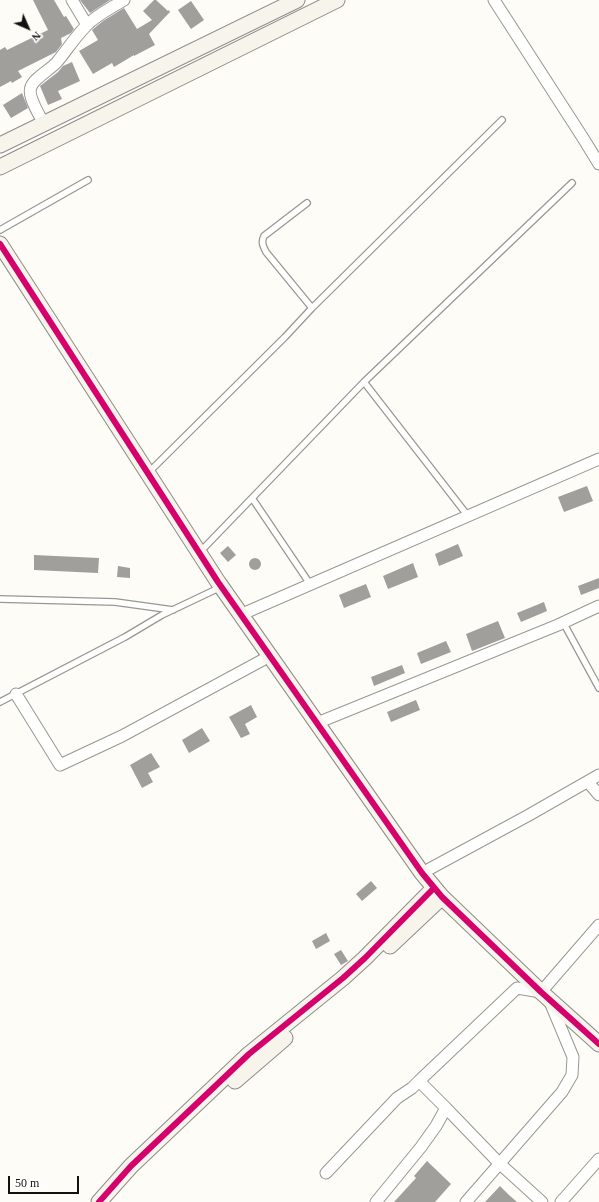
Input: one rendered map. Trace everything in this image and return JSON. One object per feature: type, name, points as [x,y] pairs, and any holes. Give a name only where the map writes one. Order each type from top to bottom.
[{"type":"street","points":[[72,0],[87,25]]},
{"type":"street","points":[[44,124],[30,95],[30,88],[34,82],[57,62],[87,25],[124,0]]},
{"type":"street","points":[[0,145],[297,0]]},
{"type":"street","points":[[0,167],[337,0]]},
{"type":"street","points":[[494,0],[599,164]]},
{"type":"street","points":[[0,244],[221,587],[422,873],[438,892],[545,996],[599,1044]]},
{"type":"street","points":[[240,615],[599,459]]},
{"type":"street","points":[[317,724],[599,606]]},
{"type":"street","points":[[16,694],[60,765],[122,736],[270,656]]},
{"type":"street","points":[[422,873],[599,775]]},
{"type":"street","points":[[588,782],[599,795]]},
{"type":"street","points":[[99,1202],[132,1166],[249,1054],[343,978],[438,892]]},
{"type":"street","points":[[112,1202],[130,1182],[251,1067],[364,972],[438,892]]},
{"type":"street","points":[[545,996],[599,925]]},
{"type":"street","points":[[326,1173],[397,1098],[412,1088],[517,988],[545,996],[573,1057],[572,1075],[562,1092],[466,1202]]},
{"type":"street","points":[[419,1080],[499,1163],[542,1202]]},
{"type":"street","points":[[376,1202],[421,1147],[436,1126],[446,1108]]},
{"type":"street","points":[[561,1202],[599,1159]]},
{"type":"lane","points":[[148,474],[312,308],[502,120]]},
{"type":"lane","points":[[0,230],[88,180]]},
{"type":"lane","points":[[199,553],[364,382],[572,183]]},
{"type":"lane","points":[[307,203],[264,236],[262,245],[266,252],[312,308]]},
{"type":"lane","points":[[364,382],[468,516]]},
{"type":"lane","points":[[252,498],[310,584]]},
{"type":"lane","points":[[0,702],[173,610],[221,587]]},
{"type":"lane","points":[[0,599],[115,602],[173,610]]},
{"type":"lane","points":[[563,622],[599,688]]},
{"type":"building","points":[[33,0],[54,0],[64,17],[66,16],[74,29],[71,33],[61,38],[62,44],[56,52],[18,71],[22,77],[12,83],[11,81],[0,87],[0,50],[5,47],[7,50],[48,30]]},
{"type":"building","points":[[80,0],[110,0],[90,13]]},
{"type":"building","points":[[154,0],[170,12],[149,34],[155,45],[114,67],[112,63],[93,74],[79,51],[98,40],[92,30],[124,8],[137,29],[152,20],[143,11]]},
{"type":"building","points":[[191,1],[204,20],[191,29],[178,10]]},
{"type":"building","points":[[72,62],[80,81],[58,91],[62,99],[48,105],[40,86],[58,72],[63,66]]},
{"type":"building","points":[[22,93],[28,108],[11,118],[3,105]]},
{"type":"building","points":[[587,486],[593,501],[564,512],[558,497]]},
{"type":"building","points":[[458,544],[463,556],[439,566],[435,554]]},
{"type":"building","points":[[228,546],[236,555],[228,562],[220,553]]},
{"type":"building","points":[[34,555],[99,558],[98,573],[34,570]]},
{"type":"building","points":[[253,558],[257,558],[261,564],[257,570],[253,570],[249,566],[249,562]]},
{"type":"building","points":[[413,563],[418,577],[388,589],[383,576]]},
{"type":"building","points":[[118,566],[130,568],[130,578],[117,577]]},
{"type":"building","points":[[599,578],[599,588],[581,595],[578,586]]},
{"type":"building","points":[[366,584],[371,597],[344,608],[339,595]]},
{"type":"building","points":[[544,602],[547,611],[521,622],[517,613]]},
{"type":"building","points":[[498,621],[505,638],[472,651],[466,634]]},
{"type":"building","points":[[446,641],[451,652],[421,664],[417,653]]},
{"type":"building","points":[[402,665],[405,673],[374,686],[371,677]]},
{"type":"building","points":[[416,700],[420,710],[391,722],[387,712]]},
{"type":"building","points":[[251,705],[257,717],[245,724],[250,734],[241,738],[229,717]]},
{"type":"building","points":[[202,728],[210,741],[189,753],[182,740]]},
{"type":"building","points":[[151,753],[160,767],[148,773],[153,782],[142,788],[130,765]]},
{"type":"building","points":[[371,881],[377,888],[362,901],[356,894]]},
{"type":"building","points":[[326,933],[330,941],[316,949],[312,941]]},
{"type":"building","points":[[341,950],[348,961],[341,965],[334,954]]},
{"type":"building","points":[[427,1161],[451,1184],[435,1202],[394,1202],[416,1178],[414,1176]]},
{"type":"building","points":[[500,1186],[509,1195],[517,1202],[485,1202]]},
{"type":"cycle path","points":[[0,244],[218,582],[422,873],[442,897],[541,992],[599,1044]]},
{"type":"cycle path","points":[[99,1202],[131,1166],[249,1054],[343,978],[365,958],[434,888]]}]
